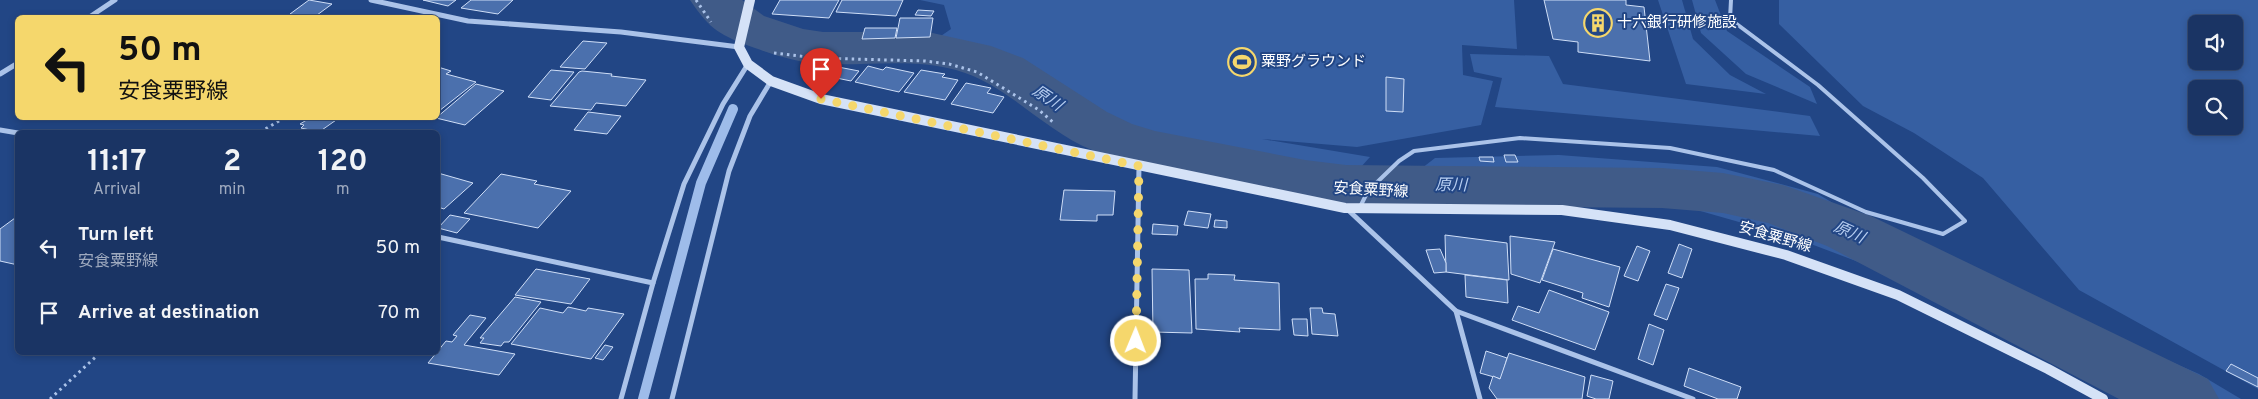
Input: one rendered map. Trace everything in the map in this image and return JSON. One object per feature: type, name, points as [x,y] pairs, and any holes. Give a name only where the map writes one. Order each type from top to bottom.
[{"type":"main road","points":[[740,41],[750,0]]},
{"type":"main road","name":"安食粟野線","points":[[740,41],[748,64],[772,81],[821,99],[1346,208],[1562,210],[1670,225],[1696,231],[1786,255],[1898,295],[2048,369],[2103,399]]},
{"type":"street","points":[[92,15],[115,0]]},
{"type":"street","points":[[371,0],[468,21],[740,41]]},
{"type":"street","points":[[621,399],[653,283],[684,184],[723,104],[748,64]]},
{"type":"street","points":[[0,74],[15,65]]},
{"type":"street","points":[[672,399],[729,171],[750,116],[772,81]]},
{"type":"street","points":[[0,130],[15,132]]},
{"type":"street","points":[[1134,399],[1139,166]]},
{"type":"street","points":[[1346,208],[1456,311],[1693,399]]},
{"type":"street","points":[[440,237],[653,283]]},
{"type":"street","points":[[1456,311],[1480,399]]},
{"type":"lane","points":[[1360,208],[1368,191],[1399,161],[1414,151],[1520,138],[1670,148],[1774,170],[1866,212],[1943,234],[1965,221],[1923,178],[1818,86],[1730,19],[1731,0]]},
{"type":"path","points":[[740,41],[816,58],[925,61],[949,64],[977,72],[1039,110],[1060,128]]},
{"type":"path","points":[[263,130],[281,120]]},
{"type":"path","points":[[50,399],[98,355]]},
{"type":"shaded area","name":"粟野グラウンド","points":[[920,0],[1514,0],[1517,49],[1462,45],[1463,75],[1493,81],[1481,125],[1357,147],[1262,139],[1370,157],[1341,189],[1134,151],[1068,122],[972,55],[934,52],[938,38],[951,29],[944,5]]},
{"type":"shaded area","points":[[1658,0],[1682,0],[1693,39],[1730,75],[1766,94],[1686,84]]},
{"type":"shaded area","points":[[1692,0],[1715,0],[1727,31],[1810,87],[1817,104],[1746,74],[1701,33]]},
{"type":"shaded area","points":[[1779,0],[2258,0],[2258,389],[2079,290],[1983,178],[1914,133],[1863,106],[1779,24]]},
{"type":"shaded area","points":[[1470,54],[1549,56],[1563,84],[1810,116],[1820,136],[1495,107],[1502,78],[1474,72]]},
{"type":"shaded area","points":[[1559,155],[1717,167],[1818,194],[1892,239],[2199,374],[2241,399],[2147,399],[1930,289],[1795,238],[1690,208],[1594,198],[1395,189],[1435,158]]},
{"type":"building","points":[[309,0],[332,4],[317,15],[290,14]]},
{"type":"building","points":[[423,0],[456,0],[448,6]]},
{"type":"building","points":[[471,0],[513,0],[498,14],[461,8]]},
{"type":"building","points":[[780,0],[839,0],[829,18],[772,14]]},
{"type":"building","points":[[842,0],[903,0],[896,16],[836,12]]},
{"type":"building","name":"十六銀行研修施設","points":[[1544,0],[1626,0],[1626,5],[1644,7],[1650,61],[1578,52],[1578,42],[1553,39]]},
{"type":"building","points":[[918,10],[934,11],[931,16],[915,15]]},
{"type":"building","points":[[900,18],[933,18],[930,37],[896,38]]},
{"type":"building","points":[[865,28],[897,28],[895,38],[862,39]]},
{"type":"building","points":[[583,41],[607,43],[585,69],[560,67]]},
{"type":"building","points":[[818,66],[831,69],[833,66],[859,71],[851,81],[812,73]]},
{"type":"building","points":[[868,66],[883,70],[886,67],[914,73],[899,92],[855,82]]},
{"type":"building","points":[[440,68],[451,71],[446,74],[476,82],[440,110]]},
{"type":"building","points":[[551,70],[574,72],[551,100],[528,97]]},
{"type":"building","points":[[921,70],[945,74],[942,77],[958,80],[945,100],[904,92]]},
{"type":"building","points":[[579,72],[646,80],[626,106],[596,103],[591,110],[550,106]]},
{"type":"building","points":[[1386,77],[1404,79],[1403,112],[1386,111]]},
{"type":"building","points":[[966,83],[991,88],[987,93],[1004,97],[993,113],[951,104]]},
{"type":"building","points":[[476,84],[504,91],[465,125],[440,119],[440,115]]},
{"type":"building","points":[[588,112],[621,116],[607,134],[574,130]]},
{"type":"building","points":[[307,120],[336,120],[322,130],[301,128],[304,125],[300,124]]},
{"type":"building","points":[[1504,155],[1515,155],[1518,162],[1506,162]]},
{"type":"building","points":[[1479,157],[1493,157],[1494,162],[1480,161]]},
{"type":"building","points":[[440,174],[473,183],[444,209],[440,208]]},
{"type":"building","points":[[501,174],[537,181],[534,184],[571,191],[538,228],[464,213]]},
{"type":"building","points":[[1064,190],[1115,191],[1113,215],[1097,215],[1097,221],[1060,220]]},
{"type":"building","points":[[1188,211],[1211,214],[1208,228],[1184,225]]},
{"type":"building","points":[[450,215],[470,219],[457,233],[440,229],[440,226]]},
{"type":"building","points":[[15,218],[15,264],[0,261],[0,229]]},
{"type":"building","points":[[1215,220],[1227,221],[1227,228],[1214,227]]},
{"type":"building","points":[[1153,224],[1178,226],[1177,235],[1152,234]]},
{"type":"building","points":[[1445,235],[1507,243],[1509,280],[1446,272]]},
{"type":"building","points":[[1510,236],[1555,242],[1540,283],[1511,274]]},
{"type":"building","points":[[1679,244],[1692,249],[1682,278],[1668,273]]},
{"type":"building","points":[[1637,246],[1650,251],[1638,281],[1624,276]]},
{"type":"building","points":[[1440,249],[1446,263],[1446,272],[1434,273],[1426,250]]},
{"type":"building","points":[[1553,249],[1620,267],[1609,307],[1582,298],[1583,293],[1542,280]]},
{"type":"building","points":[[536,269],[590,279],[571,304],[515,295]]},
{"type":"building","points":[[1152,269],[1189,270],[1192,333],[1153,332]]},
{"type":"building","points":[[1208,274],[1235,275],[1234,280],[1279,283],[1280,330],[1239,328],[1240,332],[1196,329],[1195,279],[1208,279]]},
{"type":"building","points":[[1465,275],[1507,280],[1508,303],[1466,297]]},
{"type":"building","points":[[1666,284],[1679,288],[1667,320],[1654,315]]},
{"type":"building","points":[[1549,290],[1609,312],[1595,350],[1512,320],[1518,306],[1539,313]]},
{"type":"building","points":[[515,297],[541,302],[509,342],[504,342],[501,346],[480,343],[484,338],[480,338]]},
{"type":"building","points":[[568,307],[586,311],[588,308],[624,314],[591,359],[511,344],[540,308],[563,313]]},
{"type":"building","points":[[1310,308],[1322,308],[1323,313],[1335,314],[1338,336],[1312,334]]},
{"type":"building","points":[[470,315],[486,318],[464,345],[515,354],[499,375],[428,363],[435,355],[440,355],[440,348],[446,341],[452,342],[457,336],[453,335]]},
{"type":"building","points":[[1292,319],[1307,319],[1308,336],[1294,335]]},
{"type":"building","points":[[1649,324],[1664,330],[1653,365],[1638,359]]},
{"type":"building","points":[[605,345],[613,347],[603,360],[595,358]]},
{"type":"building","points":[[1486,351],[1507,358],[1501,379],[1480,373]]},
{"type":"building","points":[[1509,353],[1585,377],[1582,399],[1497,399],[1489,388],[1493,376],[1500,379]]},
{"type":"building","points":[[2231,364],[2258,378],[2258,387],[2226,371]]},
{"type":"building","points":[[1689,368],[1741,387],[1737,399],[1718,399],[1684,386]]},
{"type":"building","points":[[1591,375],[1613,381],[1609,399],[1596,399],[1587,396]]},
{"type":"waterway","name":"原川","points":[[715,0],[726,14],[746,27],[794,44],[823,48],[928,48],[972,57],[1004,70],[1087,125],[1112,137],[1148,148],[1305,180],[1346,185],[1662,188],[1723,193],[1783,206],[1849,231],[2183,399]]},
{"type":"waterway","points":[[643,399],[701,183],[733,109]]},
{"type":"place","name":"十六銀行研修施設","points":[[1598,23]]},
{"type":"place","name":"粟野グラウンド","points":[[1242,62]]},
{"type":"route","points":[[821,99],[1139,166],[1136,341]]}]
